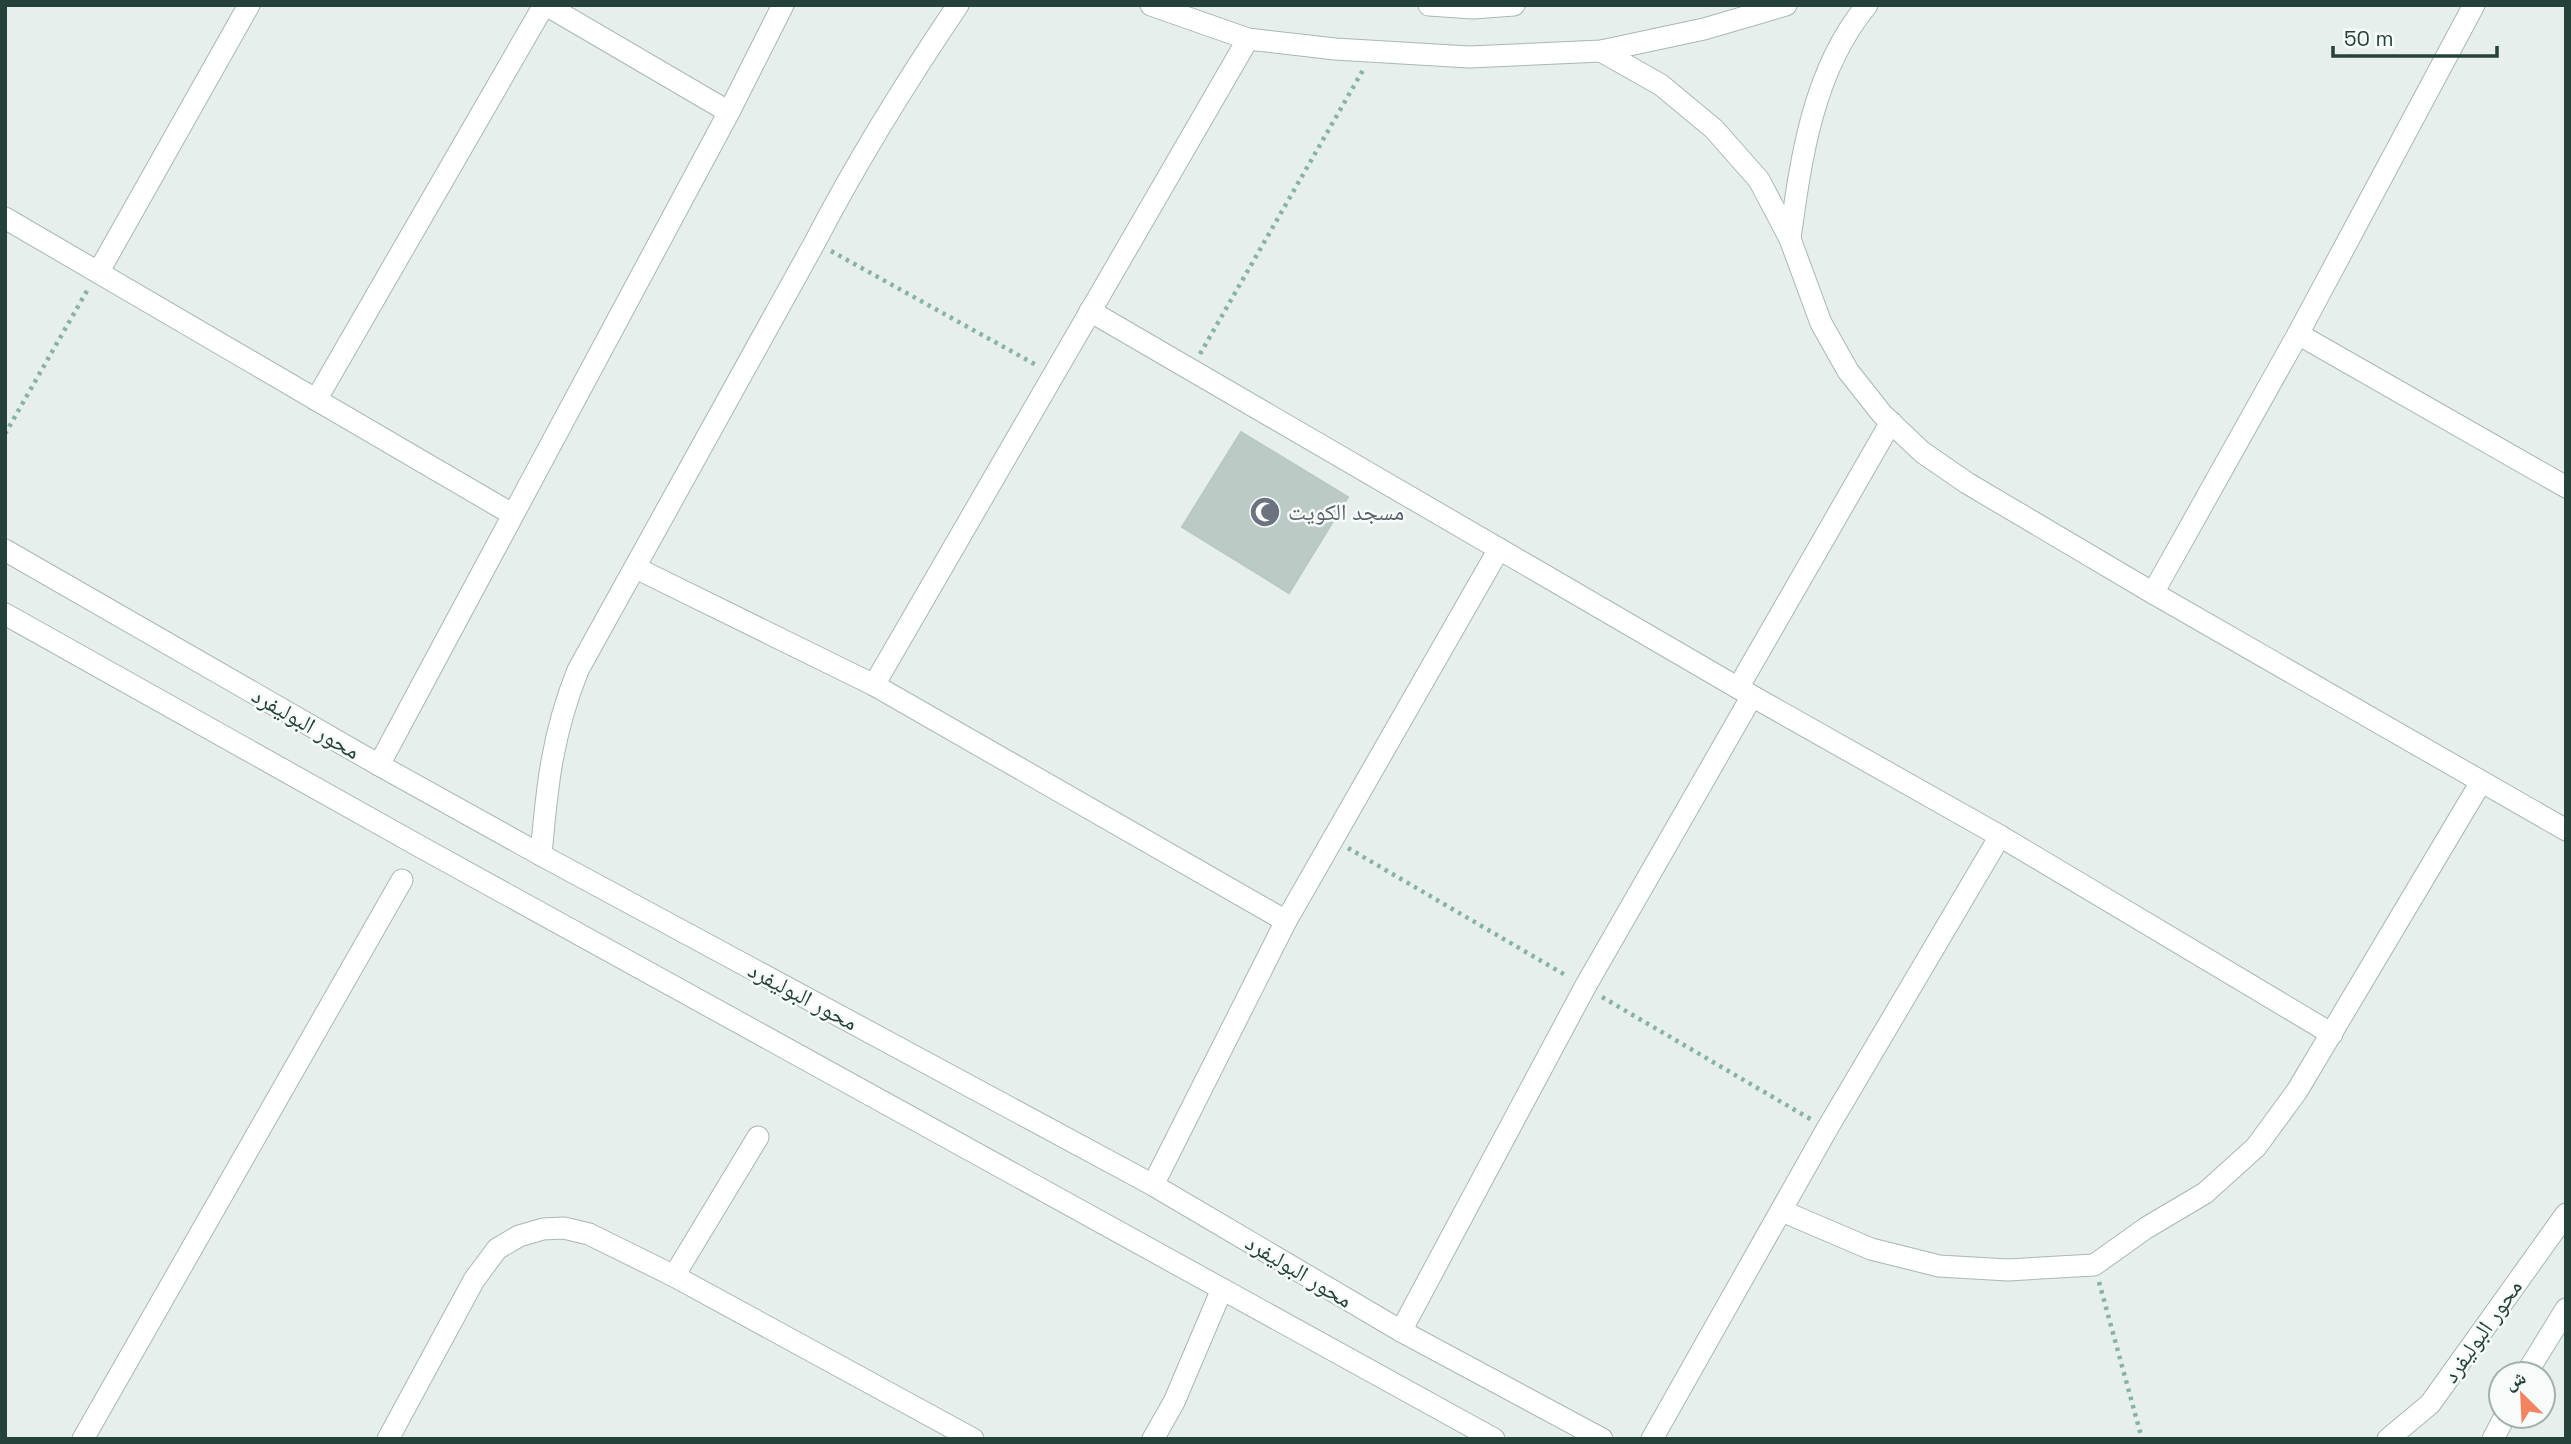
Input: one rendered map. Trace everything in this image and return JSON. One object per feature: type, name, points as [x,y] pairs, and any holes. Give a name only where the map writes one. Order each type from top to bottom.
[{"type":"street","points":[[99,271],[249,5]]},
{"type":"street","points":[[316,400],[545,5],[729,112]]},
{"type":"street","points":[[379,765],[729,112],[783,5]]},
{"type":"street","points":[[541,855],[554,741],[578,670],[851,173],[958,5]]},
{"type":"street","points":[[1151,5],[1248,38],[1374,51],[1469,57],[1601,51],[1704,29],[1786,5]]},
{"type":"street","points":[[1429,5],[1473,8],[1514,5]]},
{"type":"street","points":[[1790,239],[1800,162],[1819,89],[1853,22],[1867,5]]},
{"type":"street","points":[[2153,593],[2298,334],[2474,5]]},
{"type":"street","points":[[873,685],[1248,38]]},
{"type":"street","points":[[1601,51],[1661,85],[1714,129],[1759,180],[1790,239],[1821,323],[1848,371],[1891,422],[1922,452],[1967,483],[2153,593],[2566,830]]},
{"type":"street","points":[[5,218],[512,514]]},
{"type":"street","points":[[1090,311],[1745,692],[2000,836],[2332,1034]]},
{"type":"street","points":[[2298,334],[2566,486]]},
{"type":"street","points":[[1401,1331],[1891,422]]},
{"type":"street","points":[[1153,1185],[1286,921],[1499,549]]},
{"type":"street","name":"محور البوليفرد","points":[[5,550],[379,765],[1153,1185],[1401,1331],[1602,1439]]},
{"type":"street","points":[[636,568],[873,685],[1286,921]]},
{"type":"street","points":[[5,614],[419,846],[1494,1439]]},
{"type":"street","points":[[1782,1210],[1871,1249],[1938,1266],[2008,1269],[2094,1265],[2146,1228],[2205,1193],[2256,1147],[2297,1091],[2332,1034],[2480,782]]},
{"type":"street","points":[[1652,1439],[2000,836]]},
{"type":"street","points":[[83,1439],[402,880]]},
{"type":"street","points":[[674,1276],[758,1137]]},
{"type":"street","name":"محور البوليفرد","points":[[2388,1439],[2430,1404],[2566,1213]]},
{"type":"street","points":[[388,1439],[474,1280],[497,1250],[519,1236],[543,1229],[564,1228],[589,1234],[674,1276],[973,1439]]},
{"type":"street","points":[[1153,1439],[1174,1402],[1222,1289]]},
{"type":"street","points":[[2535,1360],[2566,1309]]},
{"type":"street","points":[[928,1439],[940,1420]]},
{"type":"path","points":[[1191,370],[1374,51]]},
{"type":"path","points":[[815,242],[1053,375]]},
{"type":"path","points":[[5,434],[99,271]]},
{"type":"path","points":[[2094,1265],[2141,1439]]},
{"type":"building","name":"مسجد الكويت","points":[[1241,432],[1348,497],[1289,593],[1182,527]]},
{"type":"place","name":"مسجد الكويت","points":[[1265,512]]}]
